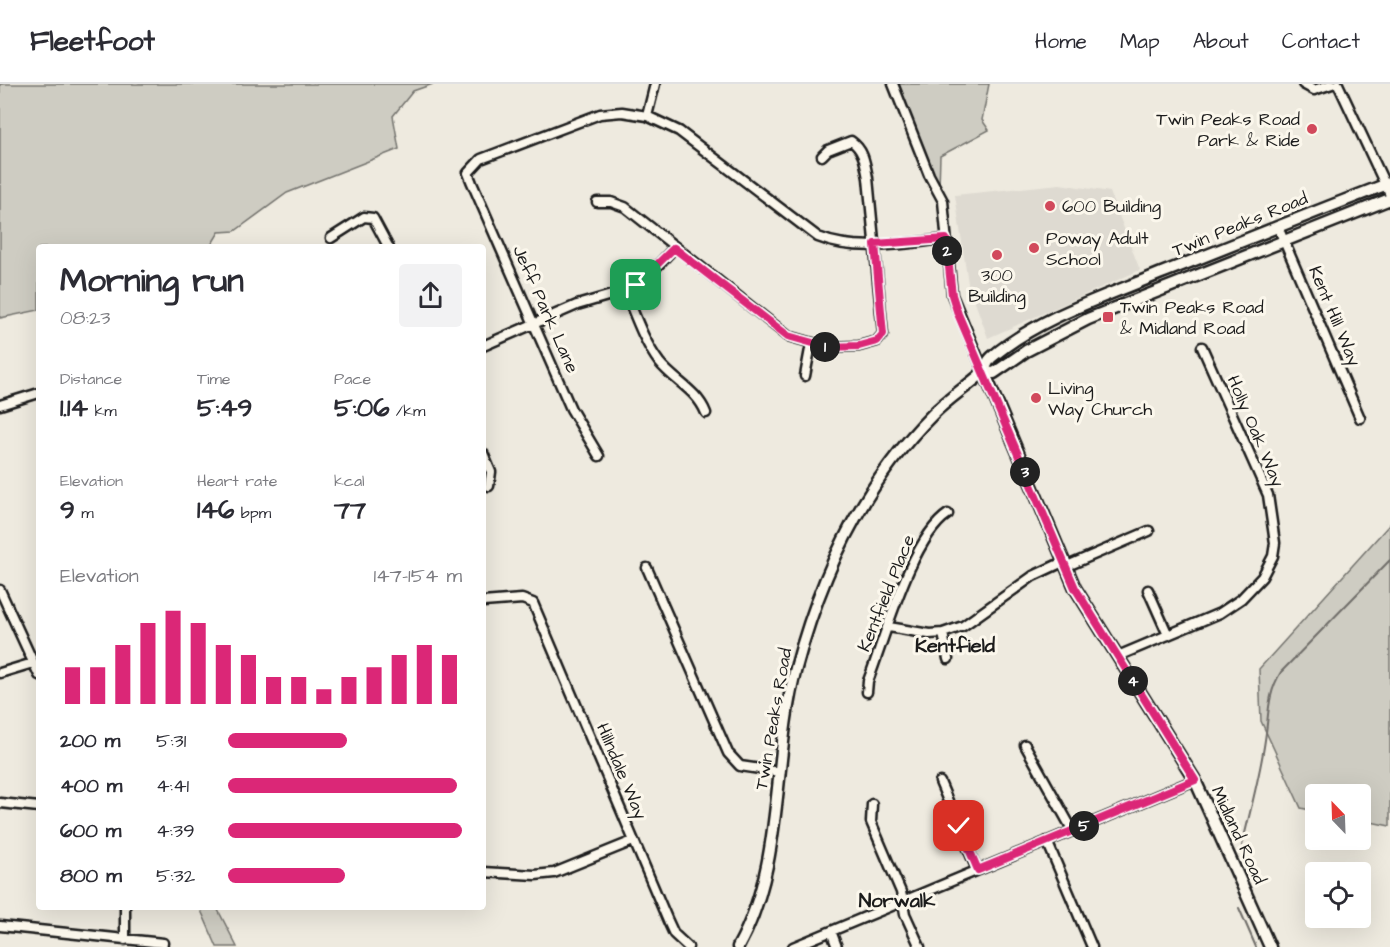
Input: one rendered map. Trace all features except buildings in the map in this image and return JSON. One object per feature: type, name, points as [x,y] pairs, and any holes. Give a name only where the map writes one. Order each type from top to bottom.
[{"type":"main road","name":"Twin Peaks Road","points":[[738,947],[755,911],[767,861],[795,671],[812,612],[835,556],[874,487],[912,437],[934,413],[984,372],[990,358],[1062,315],[1278,227],[1389,190]]},
{"type":"main road","name":"Twin Peaks Road","points":[[984,372],[994,373],[1026,351],[1088,319],[1284,240],[1389,190]]},
{"type":"main road","name":"Midland Road","points":[[984,372],[1064,564],[1078,592],[1195,780],[1270,947]]},
{"type":"street","points":[[655,84],[647,116],[679,131],[818,237],[837,245],[946,239]]},
{"type":"street","name":"Midland Road","points":[[893,84],[929,175],[943,201],[952,295],[984,372]]},
{"type":"street","points":[[1303,84],[1314,90],[1332,84]]},
{"type":"street","points":[[1338,84],[1389,190]]},
{"type":"street","name":"Jeff Park Lane","points":[[599,456],[571,409],[468,173],[481,159],[585,118],[622,112],[647,116]]},
{"type":"street","points":[[597,202],[611,202],[625,207],[788,336],[811,344],[848,346],[873,343],[883,334],[864,156],[859,146],[851,141],[828,150],[822,156]]},
{"type":"street","points":[[331,238],[364,217],[373,218],[386,244]]},
{"type":"street","name":"Kent Hill Way","points":[[1278,227],[1360,418]]},
{"type":"street","points":[[486,345],[577,305],[625,291],[647,277],[674,248]]},
{"type":"street","points":[[625,291],[658,361],[701,399],[706,412]]},
{"type":"street","points":[[805,376],[811,344]]},
{"type":"street","name":"Holly Oak Way","points":[[1118,656],[1220,614],[1241,599],[1262,577],[1273,556],[1275,543],[1268,495],[1202,347]]},
{"type":"street","points":[[0,405],[36,394]]},
{"type":"street","points":[[486,460],[491,472],[489,486]]},
{"type":"street","name":"Kentfield Place","points":[[867,692],[919,548],[934,526],[948,514]]},
{"type":"street","points":[[889,627],[913,633],[943,633],[977,618],[1033,576],[1149,531]]},
{"type":"street","points":[[647,568],[728,753],[740,766],[780,772]]},
{"type":"street","points":[[0,590],[36,669]]},
{"type":"street","points":[[1148,590],[1168,635]]},
{"type":"street","name":"Hillndale Way","points":[[486,602],[522,599],[533,603],[668,921],[674,934],[688,947]]},
{"type":"street","points":[[943,633],[948,659]]},
{"type":"street","points":[[0,673],[33,663]]},
{"type":"street","points":[[1025,745],[1072,831]]},
{"type":"street","points":[[794,947],[1195,780]]},
{"type":"street","points":[[940,782],[978,870]]},
{"type":"street","points":[[0,803],[36,807]]},
{"type":"street","points":[[872,804],[871,822],[901,892],[902,902],[920,947]]},
{"type":"street","points":[[486,872],[536,875],[554,873],[633,841]]},
{"type":"street","points":[[1047,842],[1092,947]]},
{"type":"street","points":[[125,910],[125,940]]},
{"type":"street","points":[[0,926],[163,943]]},
{"type":"street","points":[[831,931],[837,947]]},
{"type":"shaded area","points":[[0,84],[433,84],[413,91],[393,116],[399,149],[287,193],[235,231],[219,232],[212,244],[36,244],[36,311],[0,318]]},
{"type":"shaded area","points":[[893,84],[989,84],[982,120],[989,130],[940,156],[939,188]]},
{"type":"shaded area","points":[[1060,184],[1110,192],[1140,270],[988,338],[968,283],[955,195]]},
{"type":"shaded area","points":[[1390,524],[1390,826],[1371,822],[1371,784],[1305,784],[1305,809],[1301,808],[1261,721],[1259,669]]},
{"type":"shaded area","points":[[201,910],[218,910],[237,947],[217,947]]},
{"type":"waterway","points":[[1242,846],[1260,767],[1269,705],[1276,680],[1281,672],[1390,560]]},
{"type":"waterway","points":[[1239,908],[1256,947]]},
{"type":"place","name":"Twin Peaks Road Park & Ride","points":[[1312,129]]},
{"type":"place","name":"600 Building","points":[[1050,206]]},
{"type":"place","name":"Poway Adult School","points":[[1034,248]]},
{"type":"place","name":"300 Building","points":[[997,255]]},
{"type":"place","name":"Twin Peaks Road & Midland Road","points":[[1108,317]]},
{"type":"place","name":"Living Way Church","points":[[1036,398]]},
{"type":"district","name":"Kentfield","points":[[955,645]]},
{"type":"district","name":"Norwalk","points":[[897,900]]},
{"type":"route","points":[[636,285],[647,277],[674,248],[788,336],[827,347],[859,346],[873,343],[883,334],[875,244],[946,239],[952,295],[958,314],[1065,567],[1099,628],[1195,780],[978,870],[959,826]]}]
